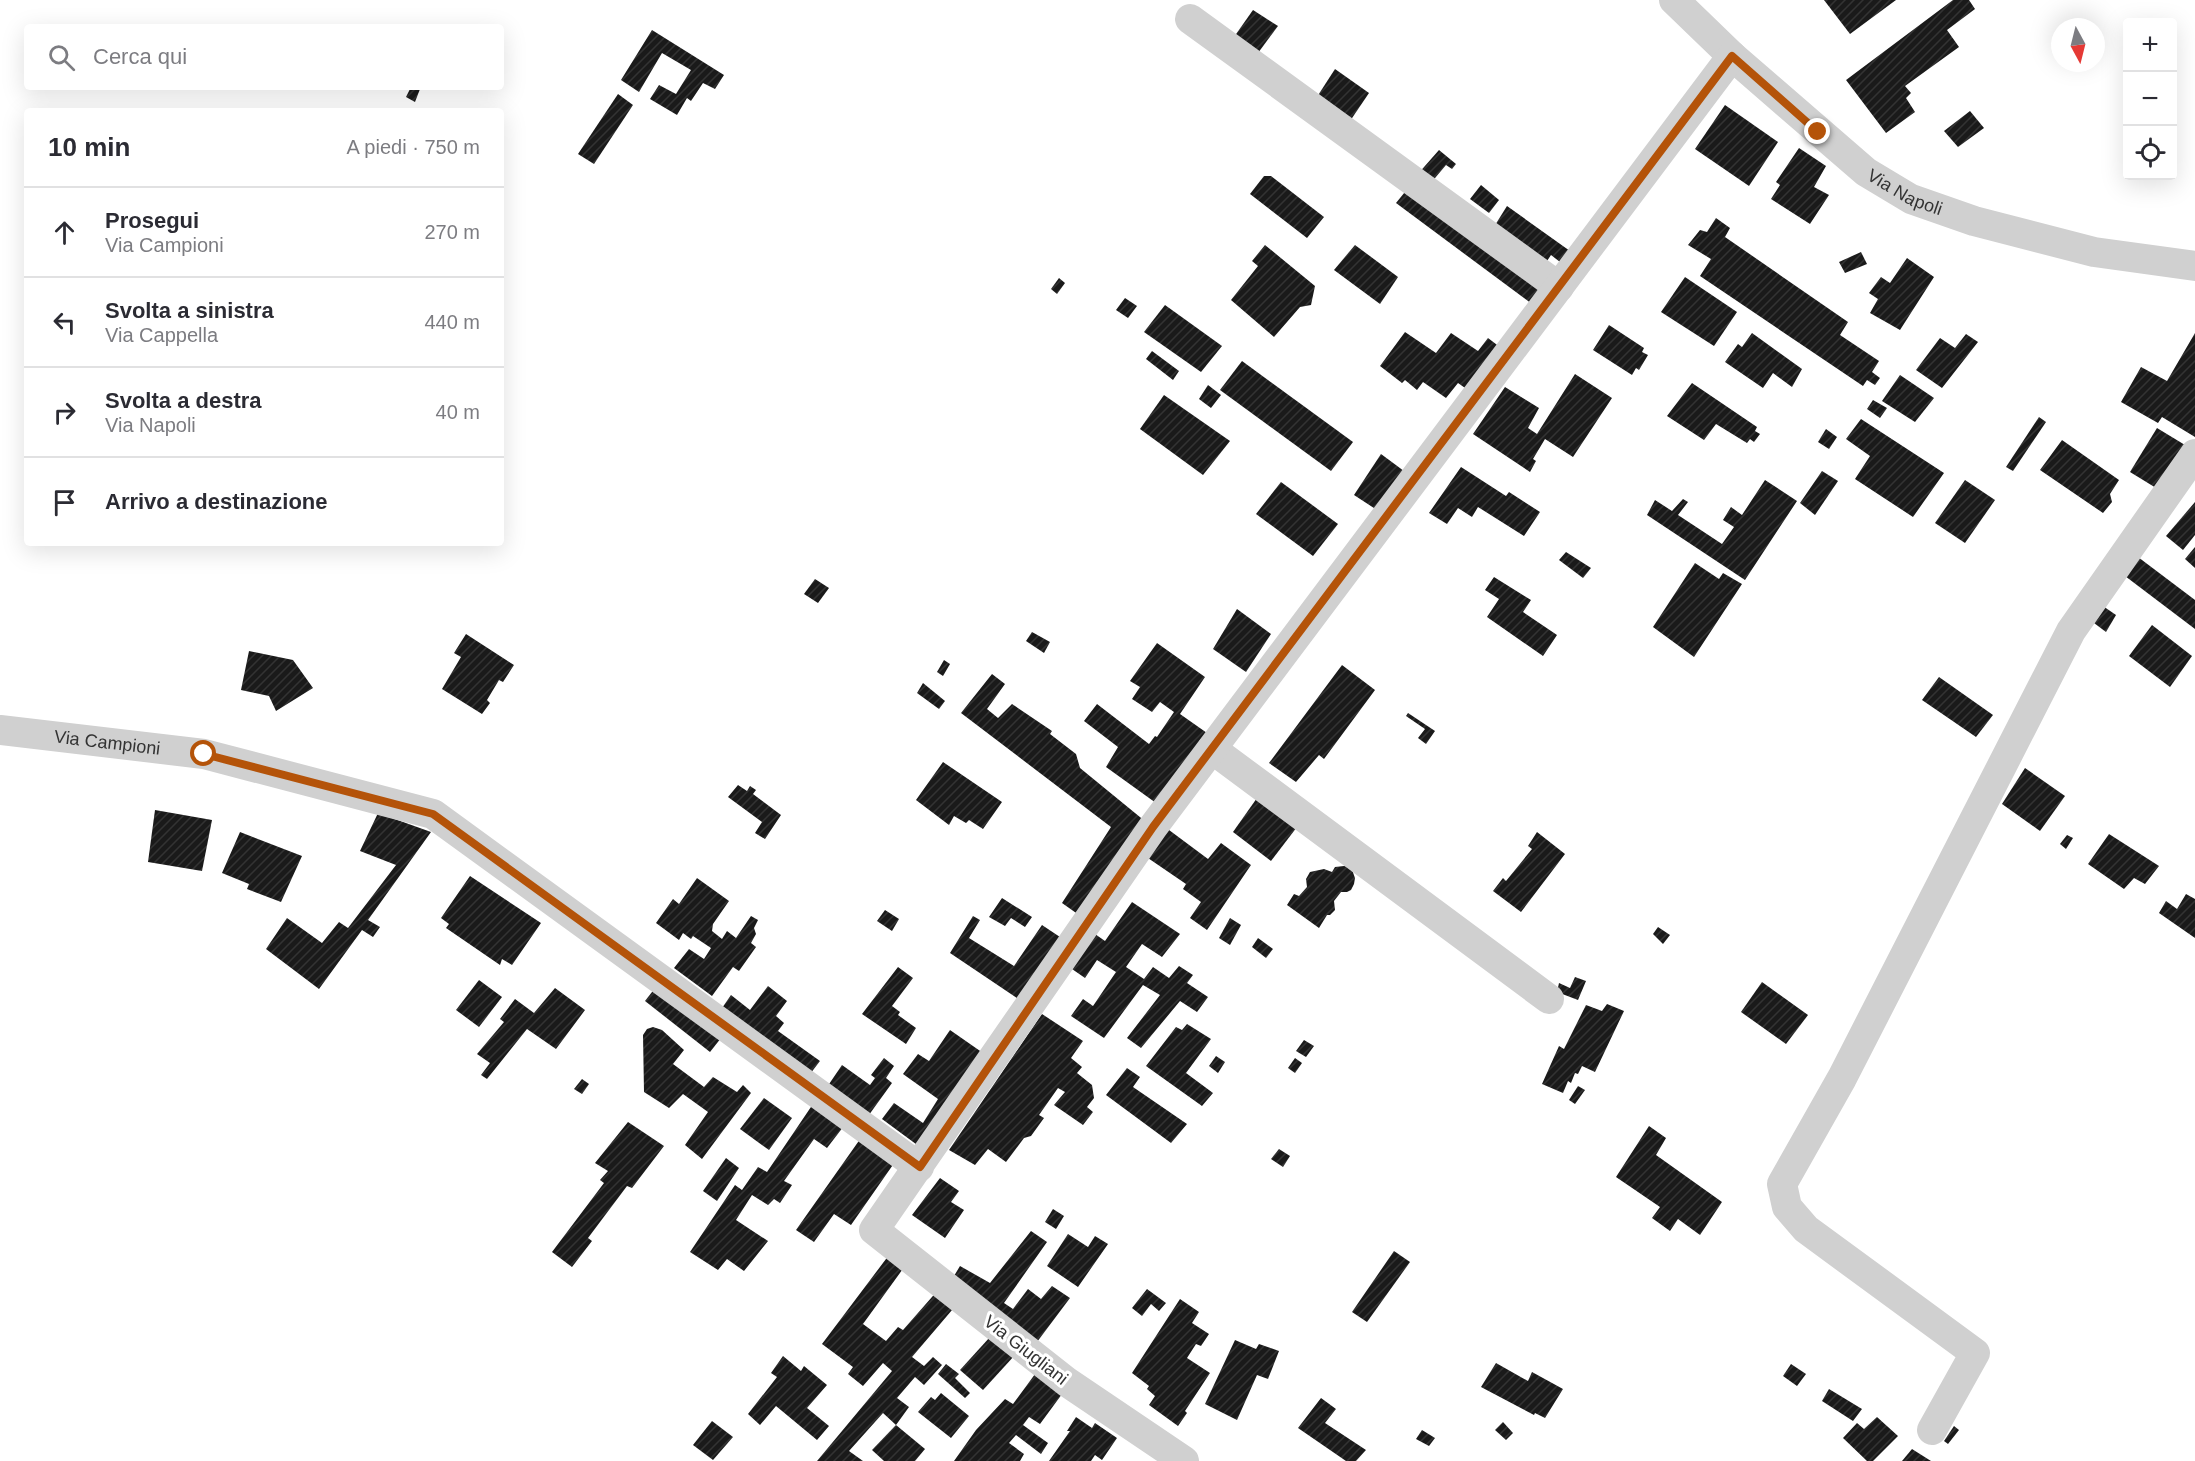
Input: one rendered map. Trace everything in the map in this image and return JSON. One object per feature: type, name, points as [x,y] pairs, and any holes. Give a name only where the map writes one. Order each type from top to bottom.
[{"type":"street","name":"Via Napoli","points":[[1674,0],[1732,56],[1866,172],[1911,199],[1974,221],[2094,252],[2195,266]]},
{"type":"street","points":[[1190,19],[1559,287]]},
{"type":"street","points":[[920,1167],[1153,827],[1732,56]]},
{"type":"street","points":[[1932,1430],[1975,1353],[1806,1229],[1788,1207],[1782,1184],[1842,1078],[2071,631],[2195,454]]},
{"type":"street","name":"Via Campioni","points":[[0,730],[204,754],[433,814],[920,1167]]},
{"type":"street","points":[[1212,749],[1549,999]]},
{"type":"street","name":"Via Giugliani","points":[[920,1167],[874,1230],[1067,1382],[1184,1461]]},
{"type":"building","points":[[1824,0],[1896,0],[1850,34]]},
{"type":"building","points":[[1953,0],[1969,0],[1975,9],[1947,30],[1959,47],[1905,86],[1911,93],[1906,98],[1915,112],[1886,133],[1846,80]]},
{"type":"building","points":[[1253,10],[1278,26],[1258,53],[1234,37]]},
{"type":"building","points":[[652,30],[724,75],[715,89],[703,83],[691,101],[687,98],[677,115],[650,99],[659,85],[676,94],[691,70],[662,53],[639,92],[621,80]]},
{"type":"building","points":[[1335,69],[1369,93],[1348,124],[1315,100]]},
{"type":"building","points":[[410,90],[420,90],[415,102],[406,97]]},
{"type":"building","points":[[618,94],[633,105],[594,164],[578,154]]},
{"type":"building","points":[[1725,105],[1778,142],[1749,186],[1695,149]]},
{"type":"building","points":[[1970,111],[1984,128],[1958,147],[1944,131]]},
{"type":"building","points":[[1799,148],[1826,166],[1814,187],[1829,195],[1810,224],[1771,199],[1780,185],[1776,182]]},
{"type":"building","points":[[1439,150],[1456,164],[1452,169],[1446,165],[1430,184],[1417,175]]},
{"type":"building","points":[[1264,176],[1271,176],[1324,217],[1307,238],[1250,194]]},
{"type":"building","points":[[1481,185],[1499,200],[1489,213],[1470,199]]},
{"type":"building","points":[[1409,187],[1549,289],[1536,307],[1396,203]]},
{"type":"building","points":[[1507,206],[1577,256],[1560,262],[1551,255],[1543,267],[1492,230]]},
{"type":"building","points":[[1716,218],[1730,228],[1725,237],[1848,322],[1840,335],[1879,361],[1872,372],[1880,378],[1875,385],[1867,380],[1863,386],[1700,276],[1711,259],[1688,245],[1700,230],[1707,232]]},
{"type":"building","points":[[1265,245],[1315,286],[1311,305],[1300,307],[1274,337],[1231,300],[1258,266],[1252,261]]},
{"type":"building","points":[[1355,245],[1398,277],[1380,304],[1334,270]]},
{"type":"building","points":[[1861,252],[1867,264],[1845,273],[1839,262]]},
{"type":"building","points":[[1907,258],[1934,277],[1900,330],[1870,313],[1878,299],[1869,293],[1881,277],[1890,283]]},
{"type":"building","points":[[1685,277],[1737,312],[1714,346],[1661,312]]},
{"type":"building","points":[[1059,278],[1065,283],[1057,294],[1051,289]]},
{"type":"building","points":[[1125,298],[1137,306],[1128,318],[1116,310]]},
{"type":"building","points":[[1165,305],[1222,346],[1201,372],[1144,332]]},
{"type":"building","points":[[1609,325],[1644,348],[1642,352],[1648,355],[1639,370],[1636,368],[1632,375],[1593,350]]},
{"type":"building","points":[[1405,332],[1436,353],[1451,333],[1478,351],[1488,338],[1505,351],[1475,395],[1458,383],[1446,398],[1423,382],[1417,390],[1405,380],[1402,383],[1380,366]]},
{"type":"building","points":[[1752,333],[1802,369],[1792,387],[1773,373],[1763,388],[1725,362],[1738,344],[1742,347]]},
{"type":"building","points":[[2195,333],[2195,437],[2162,417],[2158,423],[2121,402],[2141,367],[2167,381]]},
{"type":"building","points":[[1966,334],[1978,342],[1942,388],[1916,370],[1940,338],[1955,348]]},
{"type":"building","points":[[1152,351],[1179,371],[1173,380],[1146,359]]},
{"type":"building","points":[[1242,361],[1353,442],[1331,471],[1220,390]]},
{"type":"building","points":[[1575,374],[1612,398],[1573,457],[1545,439],[1533,459],[1536,461],[1530,472],[1473,434],[1505,387],[1539,408],[1528,428],[1537,434]]},
{"type":"building","points":[[1900,375],[1934,398],[1915,422],[1882,401]]},
{"type":"building","points":[[1692,383],[1757,427],[1755,431],[1760,434],[1754,442],[1750,439],[1747,443],[1716,424],[1704,440],[1667,416]]},
{"type":"building","points":[[1208,385],[1221,395],[1211,408],[1199,399]]},
{"type":"building","points":[[1164,395],[1230,441],[1203,475],[1140,429]]},
{"type":"building","points":[[1873,400],[1887,408],[1880,418],[1867,409]]},
{"type":"building","points":[[2039,417],[2046,422],[2013,471],[2006,467]]},
{"type":"building","points":[[1861,419],[1944,473],[1913,517],[1855,479],[1870,456],[1846,439]]},
{"type":"building","points":[[2157,428],[2185,445],[2161,491],[2130,472]]},
{"type":"building","points":[[1826,429],[1837,437],[1829,449],[1818,442]]},
{"type":"building","points":[[2062,440],[2119,480],[2110,494],[2112,502],[2103,513],[2040,470]]},
{"type":"building","points":[[1381,454],[1408,474],[1380,512],[1354,495]]},
{"type":"building","points":[[1461,467],[1506,496],[1509,492],[1540,512],[1524,536],[1478,507],[1472,517],[1458,508],[1447,524],[1429,513]]},
{"type":"building","points":[[1822,471],[1838,481],[1815,515],[1800,503]]},
{"type":"building","points":[[1765,480],[1797,501],[1745,580],[1647,515],[1655,500],[1672,511],[1683,499],[1688,502],[1678,515],[1722,544],[1734,527],[1723,520],[1731,507],[1742,515]]},
{"type":"building","points":[[1965,480],[1995,500],[1965,543],[1935,523]]},
{"type":"building","points":[[1281,482],[1338,524],[1313,556],[1256,514]]},
{"type":"building","points":[[2195,502],[2195,535],[2183,550],[2166,536]]},
{"type":"building","points":[[2195,547],[2195,568],[2185,559]]},
{"type":"building","points":[[1566,552],[1591,568],[1583,578],[1559,560]]},
{"type":"building","points":[[2138,557],[2195,600],[2195,629],[2125,576]]},
{"type":"building","points":[[1695,563],[1719,579],[1723,573],[1742,584],[1694,657],[1653,627]]},
{"type":"building","points":[[1494,577],[1531,600],[1523,612],[1557,635],[1543,656],[1487,617],[1499,599],[1485,590]]},
{"type":"building","points":[[815,579],[829,588],[818,603],[804,594]]},
{"type":"building","points":[[2100,604],[2116,615],[2106,632],[2090,620]]},
{"type":"building","points":[[1237,609],[1271,634],[1246,672],[1213,649]]},
{"type":"building","points":[[2152,625],[2192,656],[2170,687],[2129,656]]},
{"type":"building","points":[[1032,632],[1050,642],[1044,653],[1026,641]]},
{"type":"building","points":[[466,634],[514,665],[503,682],[499,680],[487,700],[490,703],[482,714],[442,689],[461,657],[454,653]]},
{"type":"building","points":[[1157,643],[1205,677],[1180,714],[1207,733],[1156,803],[1106,767],[1118,747],[1084,721],[1097,704],[1149,744],[1155,736],[1157,737],[1174,712],[1160,702],[1152,712],[1132,699],[1140,687],[1130,681]]},
{"type":"building","points":[[249,651],[293,660],[313,688],[276,711],[269,696],[241,690]]},
{"type":"building","points":[[944,660],[950,664],[943,676],[937,672]]},
{"type":"building","points":[[1342,665],[1375,690],[1324,759],[1319,755],[1296,782],[1269,763]]},
{"type":"building","points":[[992,674],[1005,684],[987,709],[998,718],[1012,704],[1052,731],[1050,734],[1076,754],[1080,768],[1146,822],[1079,915],[1062,903],[1111,827],[961,713]]},
{"type":"building","points":[[1939,677],[1993,715],[1976,737],[1922,700]]},
{"type":"building","points":[[923,683],[945,701],[939,709],[917,693]]},
{"type":"building","points":[[1408,713],[1435,731],[1426,744],[1418,738],[1425,729],[1406,716]]},
{"type":"building","points":[[943,762],[1002,802],[983,829],[969,820],[966,823],[954,816],[949,825],[916,800]]},
{"type":"building","points":[[2025,768],[2065,796],[2040,831],[2002,804]]},
{"type":"building","points":[[738,785],[747,791],[750,786],[756,790],[753,794],[781,815],[765,839],[755,833],[762,822],[728,797]]},
{"type":"building","points":[[1257,798],[1297,827],[1271,861],[1233,832]]},
{"type":"building","points":[[155,810],[212,820],[202,871],[148,862]]},
{"type":"building","points":[[378,813],[431,832],[368,920],[380,927],[373,937],[362,930],[319,989],[266,949],[287,918],[322,943],[339,922],[348,928],[396,865],[360,851]]},
{"type":"building","points":[[1165,827],[1208,859],[1221,843],[1251,865],[1207,930],[1190,918],[1201,902],[1183,889],[1186,884],[1145,856]]},
{"type":"building","points":[[240,832],[302,856],[281,902],[247,889],[249,884],[222,873]]},
{"type":"building","points":[[1537,832],[1565,854],[1521,912],[1493,891],[1503,878],[1506,881],[1532,849],[1528,846]]},
{"type":"building","points":[[2109,834],[2159,866],[2145,884],[2134,878],[2124,889],[2088,864]]},
{"type":"building","points":[[2067,835],[2073,838],[2066,849],[2060,844]]},
{"type":"building","points":[[1335,867],[1351,867],[1355,878],[1354,884],[1351,890],[1341,892],[1334,901],[1335,910],[1327,915],[1319,928],[1287,905],[1294,894],[1299,896],[1307,887],[1306,879],[1310,872],[1324,869],[1332,872]]},
{"type":"building","points":[[470,876],[541,923],[512,965],[502,959],[500,965],[446,928],[449,924],[441,918]]},
{"type":"building","points":[[697,878],[729,901],[713,924],[712,931],[722,939],[727,931],[736,938],[751,916],[758,920],[754,928],[756,934],[751,943],[756,947],[739,971],[733,967],[712,996],[674,968],[689,949],[704,959],[711,948],[693,936],[691,939],[683,933],[679,940],[656,923],[673,899],[679,904]]},
{"type":"building","points":[[2186,894],[2195,899],[2195,938],[2159,913],[2166,901],[2177,909]]},
{"type":"building","points":[[1002,898],[1032,917],[1025,927],[1011,918],[1005,926],[989,917]]},
{"type":"building","points":[[1132,902],[1180,934],[1162,957],[1142,944],[1126,967],[1144,979],[1153,967],[1169,978],[1179,966],[1193,975],[1187,983],[1208,997],[1197,1012],[1180,1001],[1141,1048],[1127,1038],[1160,995],[1143,985],[1104,1038],[1071,1016],[1083,999],[1093,1006],[1116,972],[1097,960],[1085,978],[1072,969],[1095,934],[1105,941]]},
{"type":"building","points":[[885,910],[899,919],[892,931],[877,921]]},
{"type":"building","points":[[973,916],[980,920],[969,938],[1014,966],[1042,925],[1063,939],[1020,1000],[950,953]]},
{"type":"building","points":[[1230,918],[1241,925],[1230,945],[1219,938]]},
{"type":"building","points":[[1658,927],[1670,935],[1663,944],[1653,934]]},
{"type":"building","points":[[1258,938],[1273,949],[1266,958],[1252,947]]},
{"type":"building","points":[[898,967],[913,978],[892,1006],[900,1012],[898,1015],[916,1028],[906,1044],[862,1014]]},
{"type":"building","points":[[1575,977],[1586,981],[1578,1000],[1557,992],[1559,983],[1570,988]]},
{"type":"building","points":[[479,980],[502,997],[479,1027],[456,1010]]},
{"type":"building","points":[[1762,982],[1808,1015],[1786,1044],[1741,1012]]},
{"type":"building","points":[[659,983],[725,1033],[710,1052],[645,1001]]},
{"type":"building","points":[[768,986],[787,1001],[776,1016],[784,1023],[778,1031],[820,1061],[807,1078],[720,1011],[731,995],[750,1010]]},
{"type":"building","points":[[555,988],[585,1010],[556,1049],[527,1029],[487,1079],[481,1075],[490,1063],[477,1054],[504,1022],[500,1019],[515,999],[534,1013]]},
{"type":"building","points":[[1607,1004],[1624,1011],[1595,1072],[1582,1066],[1578,1074],[1575,1073],[1571,1083],[1568,1081],[1563,1093],[1542,1084],[1559,1046],[1564,1049],[1586,1005],[1602,1011]]},
{"type":"building","points":[[1042,1014],[1083,1041],[1071,1058],[1082,1067],[1077,1073],[1092,1085],[1094,1098],[1087,1107],[1093,1112],[1083,1125],[1054,1105],[1065,1092],[1058,1088],[1039,1115],[1044,1118],[1031,1136],[1024,1138],[1006,1162],[988,1149],[975,1165],[949,1150]]},
{"type":"building","points":[[1187,1024],[1211,1039],[1186,1073],[1213,1093],[1202,1106],[1146,1066],[1176,1027],[1182,1030]]},
{"type":"building","points":[[653,1027],[662,1030],[684,1050],[673,1064],[704,1087],[713,1077],[737,1092],[743,1085],[751,1093],[702,1159],[685,1145],[708,1112],[683,1094],[669,1108],[644,1092],[643,1035],[647,1029]]},
{"type":"building","points":[[950,1030],[983,1053],[924,1150],[882,1119],[894,1103],[923,1123],[938,1099],[903,1074],[918,1054],[929,1061]]},
{"type":"building","points":[[1304,1040],[1314,1046],[1306,1057],[1296,1051]]},
{"type":"building","points":[[1216,1056],[1225,1062],[1218,1073],[1209,1066]]},
{"type":"building","points":[[884,1058],[894,1066],[886,1078],[892,1083],[866,1119],[825,1090],[842,1065],[870,1085],[875,1078],[871,1075]]},
{"type":"building","points":[[1295,1058],[1302,1063],[1295,1073],[1288,1068]]},
{"type":"building","points":[[1127,1068],[1140,1077],[1133,1087],[1187,1124],[1171,1143],[1106,1095]]},
{"type":"building","points":[[582,1079],[589,1084],[582,1094],[574,1089]]},
{"type":"building","points":[[1578,1086],[1585,1090],[1575,1104],[1569,1100]]},
{"type":"building","points":[[764,1098],[792,1118],[769,1150],[740,1129]]},
{"type":"building","points":[[815,1101],[847,1122],[827,1148],[814,1139],[784,1181],[792,1185],[780,1203],[774,1199],[768,1205],[752,1195],[736,1220],[768,1241],[744,1271],[727,1259],[718,1270],[690,1252],[735,1185],[742,1190],[758,1167],[767,1172]]},
{"type":"building","points":[[628,1122],[664,1146],[632,1188],[627,1186],[588,1238],[592,1241],[572,1267],[552,1252],[604,1183],[600,1180],[608,1171],[595,1163]]},
{"type":"building","points":[[1649,1126],[1666,1138],[1656,1155],[1722,1202],[1700,1235],[1678,1219],[1670,1231],[1652,1218],[1660,1207],[1616,1177]]},
{"type":"building","points":[[863,1135],[897,1159],[851,1225],[834,1214],[814,1242],[796,1230]]},
{"type":"building","points":[[1279,1149],[1290,1156],[1283,1167],[1271,1159]]},
{"type":"building","points":[[726,1158],[739,1168],[717,1201],[703,1191]]},
{"type":"building","points":[[940,1178],[959,1191],[951,1202],[964,1210],[945,1238],[912,1215]]},
{"type":"building","points":[[1053,1209],[1064,1216],[1056,1229],[1045,1222]]},
{"type":"building","points":[[1031,1231],[1047,1242],[1004,1303],[1013,1309],[1028,1289],[1041,1299],[1052,1286],[1070,1298],[1037,1342],[951,1281],[960,1266],[990,1283]]},
{"type":"building","points":[[1068,1234],[1088,1247],[1095,1236],[1108,1244],[1078,1287],[1047,1266]]},
{"type":"building","points":[[892,1251],[905,1266],[863,1324],[886,1341],[898,1327],[903,1330],[939,1289],[958,1303],[912,1357],[924,1366],[933,1357],[942,1365],[924,1385],[915,1377],[897,1398],[909,1407],[896,1425],[883,1413],[849,1451],[863,1461],[817,1461],[892,1371],[883,1363],[863,1386],[848,1374],[853,1367],[822,1344]]},
{"type":"building","points":[[1394,1251],[1410,1262],[1367,1322],[1352,1312]]},
{"type":"building","points":[[1147,1289],[1166,1303],[1159,1311],[1151,1304],[1142,1316],[1132,1308]]},
{"type":"building","points":[[1180,1299],[1199,1312],[1192,1323],[1209,1334],[1201,1346],[1196,1344],[1187,1358],[1210,1373],[1178,1426],[1149,1405],[1155,1396],[1147,1389],[1149,1386],[1132,1373]]},
{"type":"building","points":[[990,1337],[1015,1355],[983,1390],[960,1370]]},
{"type":"building","points":[[1235,1340],[1256,1349],[1259,1344],[1279,1351],[1268,1379],[1257,1375],[1237,1420],[1205,1404]]},
{"type":"building","points":[[783,1356],[801,1371],[804,1366],[827,1385],[807,1408],[829,1426],[817,1440],[776,1406],[760,1425],[748,1414],[777,1377],[771,1373]]},
{"type":"building","points":[[1496,1363],[1528,1381],[1532,1372],[1563,1389],[1545,1418],[1535,1413],[1534,1415],[1481,1387]]},
{"type":"building","points":[[946,1364],[959,1374],[955,1378],[970,1393],[965,1398],[938,1374]]},
{"type":"building","points":[[1791,1364],[1806,1374],[1797,1386],[1783,1376]]},
{"type":"building","points":[[1038,1370],[1065,1390],[1040,1424],[1029,1417],[1023,1425],[1048,1443],[1041,1454],[1016,1435],[1009,1443],[1024,1454],[1020,1461],[954,1461],[976,1430],[1005,1399],[1013,1404]]},
{"type":"building","points":[[1829,1389],[1862,1409],[1853,1421],[1822,1401]]},
{"type":"building","points":[[941,1393],[969,1416],[951,1438],[918,1412],[931,1397],[935,1400]]},
{"type":"building","points":[[1321,1398],[1336,1409],[1325,1423],[1366,1450],[1356,1461],[1346,1461],[1298,1428]]},
{"type":"building","points":[[1076,1417],[1092,1428],[1095,1423],[1117,1438],[1102,1460],[1095,1455],[1091,1461],[1049,1461],[1070,1431],[1067,1431]]},
{"type":"building","points":[[1877,1417],[1898,1436],[1873,1461],[1867,1461],[1843,1438],[1857,1423],[1864,1429]]},
{"type":"building","points":[[712,1421],[733,1437],[713,1460],[693,1445]]},
{"type":"building","points":[[1503,1422],[1513,1433],[1506,1440],[1495,1430]]},
{"type":"building","points":[[896,1425],[925,1449],[915,1461],[884,1461],[872,1450]]},
{"type":"building","points":[[1954,1426],[1959,1430],[1948,1444],[1944,1441]]},
{"type":"building","points":[[1422,1430],[1435,1438],[1429,1446],[1416,1439]]},
{"type":"building","points":[[1912,1449],[1931,1461],[1902,1461]]},
{"type":"route","points":[[204,754],[433,814],[920,1167],[1153,827],[1732,56],[1818,132]]}]
